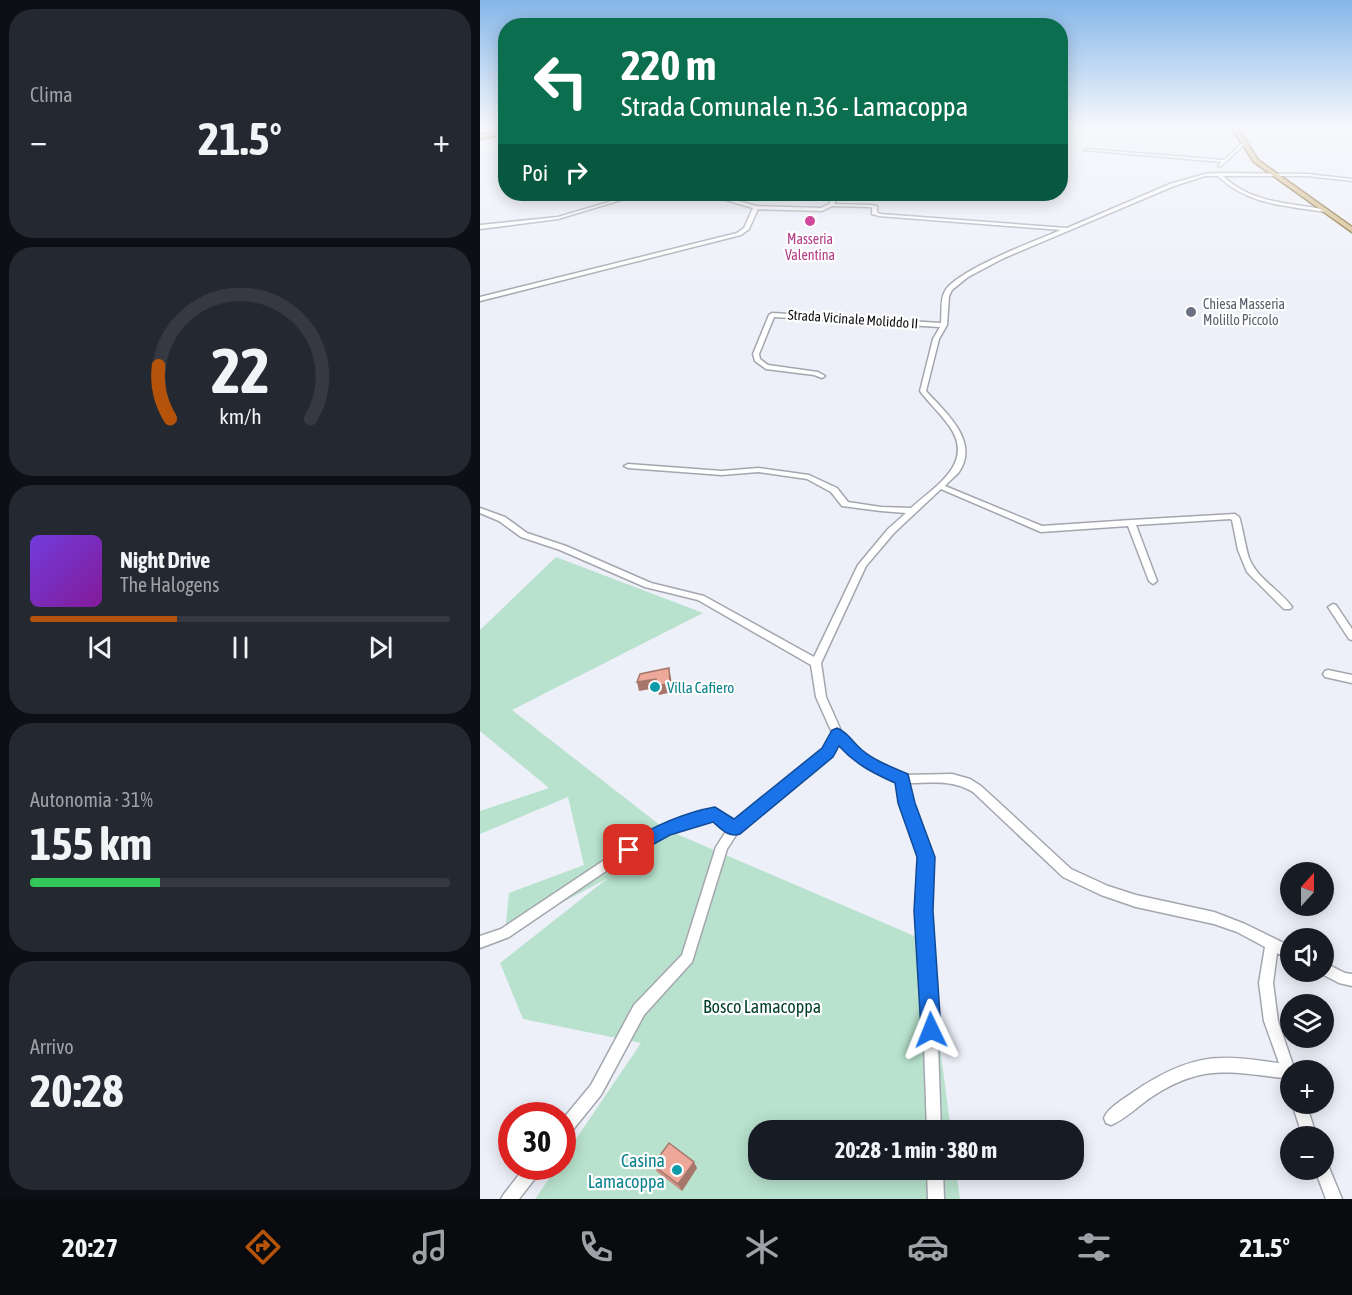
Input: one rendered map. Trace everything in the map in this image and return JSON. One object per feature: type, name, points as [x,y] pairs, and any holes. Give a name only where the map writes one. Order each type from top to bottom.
[{"type":"main road","points":[[1288,183],[1352,230]]},
{"type":"street","points":[[1178,183],[1002,257],[953,284],[946,296],[944,325],[936,339],[923,391],[961,438],[964,450],[958,466],[875,548],[862,565],[822,645],[816,663],[821,697],[837,735],[856,754],[871,764],[902,779],[952,778],[966,782],[977,789],[1068,873],[1105,891],[1136,901],[1214,918],[1241,928],[1280,948]]},
{"type":"street","points":[[1228,183],[1250,197],[1326,211]]},
{"type":"street","points":[[480,227],[558,218],[615,201]]},
{"type":"street","points":[[735,201],[756,207],[822,210],[833,201]]},
{"type":"street","points":[[831,204],[871,206],[875,207],[874,213],[879,215],[1066,229]]},
{"type":"street","points":[[1296,206],[1335,217]]},
{"type":"street","points":[[480,299],[739,234],[746,229],[756,207]]},
{"type":"street","name":"Strada Vicinale Moliddo II","points":[[822,376],[816,373],[766,367],[757,360],[756,354],[772,315],[944,325]]},
{"type":"street","points":[[628,466],[722,473],[758,470],[809,477],[834,490],[845,504],[912,511]]},
{"type":"street","points":[[939,486],[1041,530],[1232,516],[1236,519],[1249,568],[1257,578],[1277,593],[1287,607]]},
{"type":"street","points":[[480,510],[502,519],[524,535],[563,548],[648,585],[701,598],[816,663]]},
{"type":"street","points":[[1131,522],[1153,581]]},
{"type":"street","points":[[1334,608],[1352,637]]},
{"type":"street","points":[[1328,674],[1352,679]]},
{"type":"street","points":[[576,1115],[596,1090],[639,1010],[687,958],[722,847],[734,829],[827,753],[837,735]]},
{"type":"street","points":[[902,779],[907,803],[926,857],[924,911],[934,1120]]},
{"type":"street","points":[[480,942],[505,933],[646,838],[665,829],[715,815],[734,829]]},
{"type":"street","points":[[1272,944],[1266,983],[1271,1021],[1284,1060]]},
{"type":"street","points":[[1334,974],[1352,980]]},
{"type":"street","points":[[1111,1118],[1143,1093],[1191,1068],[1216,1065],[1280,1073]]},
{"type":"street","points":[[509,1199],[524,1180]]},
{"type":"street","points":[[935,1180],[936,1199]]},
{"type":"street","points":[[1327,1180],[1334,1199]]},
{"type":"green space","name":"Bosco Lamacoppa","points":[[556,557],[703,613],[512,710],[665,829],[926,941],[950,1120],[748,1120],[748,1180],[957,1180],[960,1199],[535,1199],[548,1180],[576,1180],[576,1139],[641,1043],[523,1019],[500,963],[608,878],[505,933],[509,893],[584,865],[568,797],[480,834],[480,811],[549,788],[480,731],[480,630]]},
{"type":"building","points":[[669,668],[670,683],[657,686],[656,679],[637,682],[640,674]]},
{"type":"building","name":"Casina Lamacoppa","points":[[669,1143],[694,1162],[678,1184],[653,1165]]},
{"type":"place","name":"Masseria Valentina","points":[[810,221]]},
{"type":"place","name":"Chiesa Masseria Molillo Piccolo","points":[[1191,312]]},
{"type":"place","name":"Villa Cafiero","points":[[655,687]]},
{"type":"place","name":"Casina Lamacoppa","points":[[677,1170]]},
{"type":"route","points":[[629,850],[665,829],[701,817],[715,815],[734,829],[827,753],[837,735],[856,754],[889,774],[902,779],[907,803],[926,857],[924,911],[931,1030]]}]
